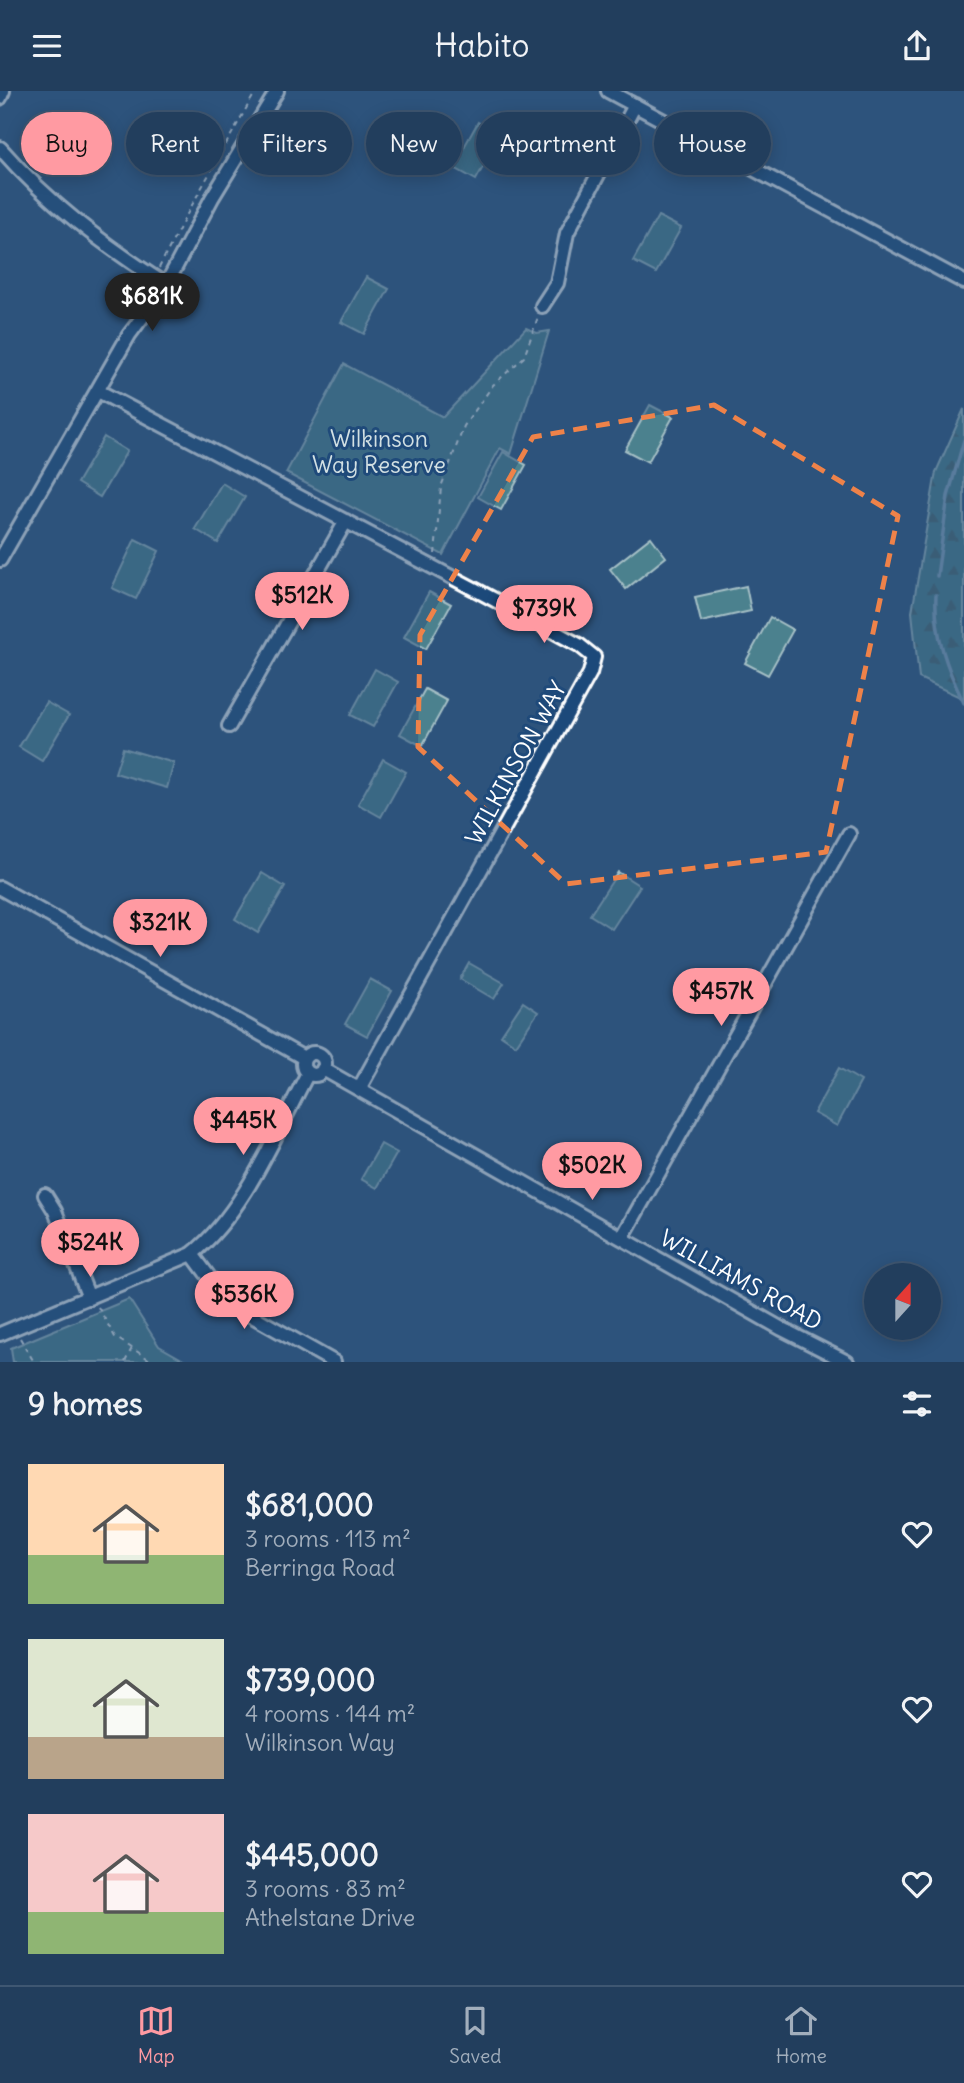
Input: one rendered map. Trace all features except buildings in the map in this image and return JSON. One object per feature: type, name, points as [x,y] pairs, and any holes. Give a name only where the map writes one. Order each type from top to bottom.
[{"type":"street","points":[[0,98],[1,91]]},
{"type":"street","points":[[0,560],[129,335],[166,285],[212,198],[278,91]]},
{"type":"street","points":[[608,91],[964,282]]},
{"type":"street","points":[[542,306],[557,283],[567,233],[635,105]]},
{"type":"street","points":[[0,148],[65,214],[166,285]]},
{"type":"street","name":"WILKINSON WAY","points":[[98,391],[434,567],[579,645],[594,657],[590,673],[360,1087]]},
{"type":"street","points":[[229,726],[346,521]]},
{"type":"street","points":[[622,1238],[849,834]]},
{"type":"street","points":[[0,888],[304,1058]]},
{"type":"street","points":[[310,1054],[320,1055],[324,1062],[323,1069],[315,1074],[308,1073],[303,1065],[304,1058],[310,1054]]},
{"type":"street","name":"WILLIAMS ROAD","points":[[323,1069],[360,1087],[622,1238],[848,1362]]},
{"type":"street","points":[[0,1334],[192,1254],[230,1215],[308,1073]]},
{"type":"street","points":[[45,1195],[55,1211],[91,1297]]},
{"type":"street","points":[[192,1254],[221,1293],[238,1308],[334,1362]]},
{"type":"path","points":[[155,278],[183,218],[205,184],[256,91]]},
{"type":"path","points":[[434,567],[442,487],[464,426],[493,385],[524,357],[542,306]]},
{"type":"path","points":[[91,1297],[115,1337],[152,1362]]},
{"type":"path","points":[[15,1328],[34,1362]]},
{"type":"path","points":[[125,1362],[132,1347]]},
{"type":"highlighted area","points":[[714,405],[898,516],[826,852],[566,884],[418,747],[420,635],[533,437]]},
{"type":"green space","points":[[476,126],[476,175],[479,175],[476,180],[462,172],[462,151]]},
{"type":"green space","points":[[658,216],[681,228],[656,273],[633,261]]},
{"type":"green space","points":[[366,277],[389,289],[364,334],[341,322]]},
{"type":"green space","name":"Wilkinson Way Reserve","points":[[526,328],[537,333],[549,331],[511,454],[500,448],[443,555],[286,473],[344,364],[443,417]]},
{"type":"green space","points":[[650,405],[673,417],[648,462],[625,450]]},
{"type":"green space","points":[[964,409],[964,699],[919,678],[912,612],[936,472]]},
{"type":"green space","points":[[104,437],[127,451],[100,497],[77,483]]},
{"type":"green space","points":[[503,452],[526,465],[501,510],[478,497]]},
{"type":"green space","points":[[222,483],[245,497],[218,543],[195,529]]},
{"type":"green space","points":[[651,537],[666,557],[626,589],[610,569]]},
{"type":"green space","points":[[135,539],[159,551],[136,599],[112,588]]},
{"type":"green space","points":[[746,586],[751,611],[701,622],[695,597]]},
{"type":"green space","points":[[429,592],[451,604],[426,649],[404,637]]},
{"type":"green space","points":[[770,617],[793,630],[768,675],[745,663]]},
{"type":"green space","points":[[375,669],[398,682],[373,727],[350,715]]},
{"type":"green space","points":[[425,689],[447,701],[422,746],[400,734]]},
{"type":"green space","points":[[46,702],[69,715],[42,761],[19,747]]},
{"type":"green space","points":[[123,748],[174,763],[167,788],[115,773]]},
{"type":"green space","points":[[383,759],[406,772],[381,817],[358,804]]},
{"type":"green space","points":[[618,872],[640,886],[612,929],[590,915]]},
{"type":"green space","points":[[262,873],[285,887],[258,933],[235,919]]},
{"type":"green space","points":[[469,963],[504,983],[494,999],[460,979]]},
{"type":"green space","points":[[370,979],[392,991],[367,1036],[345,1024]]},
{"type":"green space","points":[[523,1002],[538,1012],[516,1045],[501,1035]]},
{"type":"green space","points":[[839,1068],[861,1081],[837,1126],[814,1113]]},
{"type":"green space","points":[[381,1144],[397,1153],[377,1188],[361,1179]]},
{"type":"green space","points":[[129,1299],[159,1346],[187,1362],[13,1362],[11,1348]]},
{"type":"waterway","points":[[937,576],[948,496],[964,440]]},
{"type":"waterway","points":[[936,595],[939,637],[964,703]]}]
